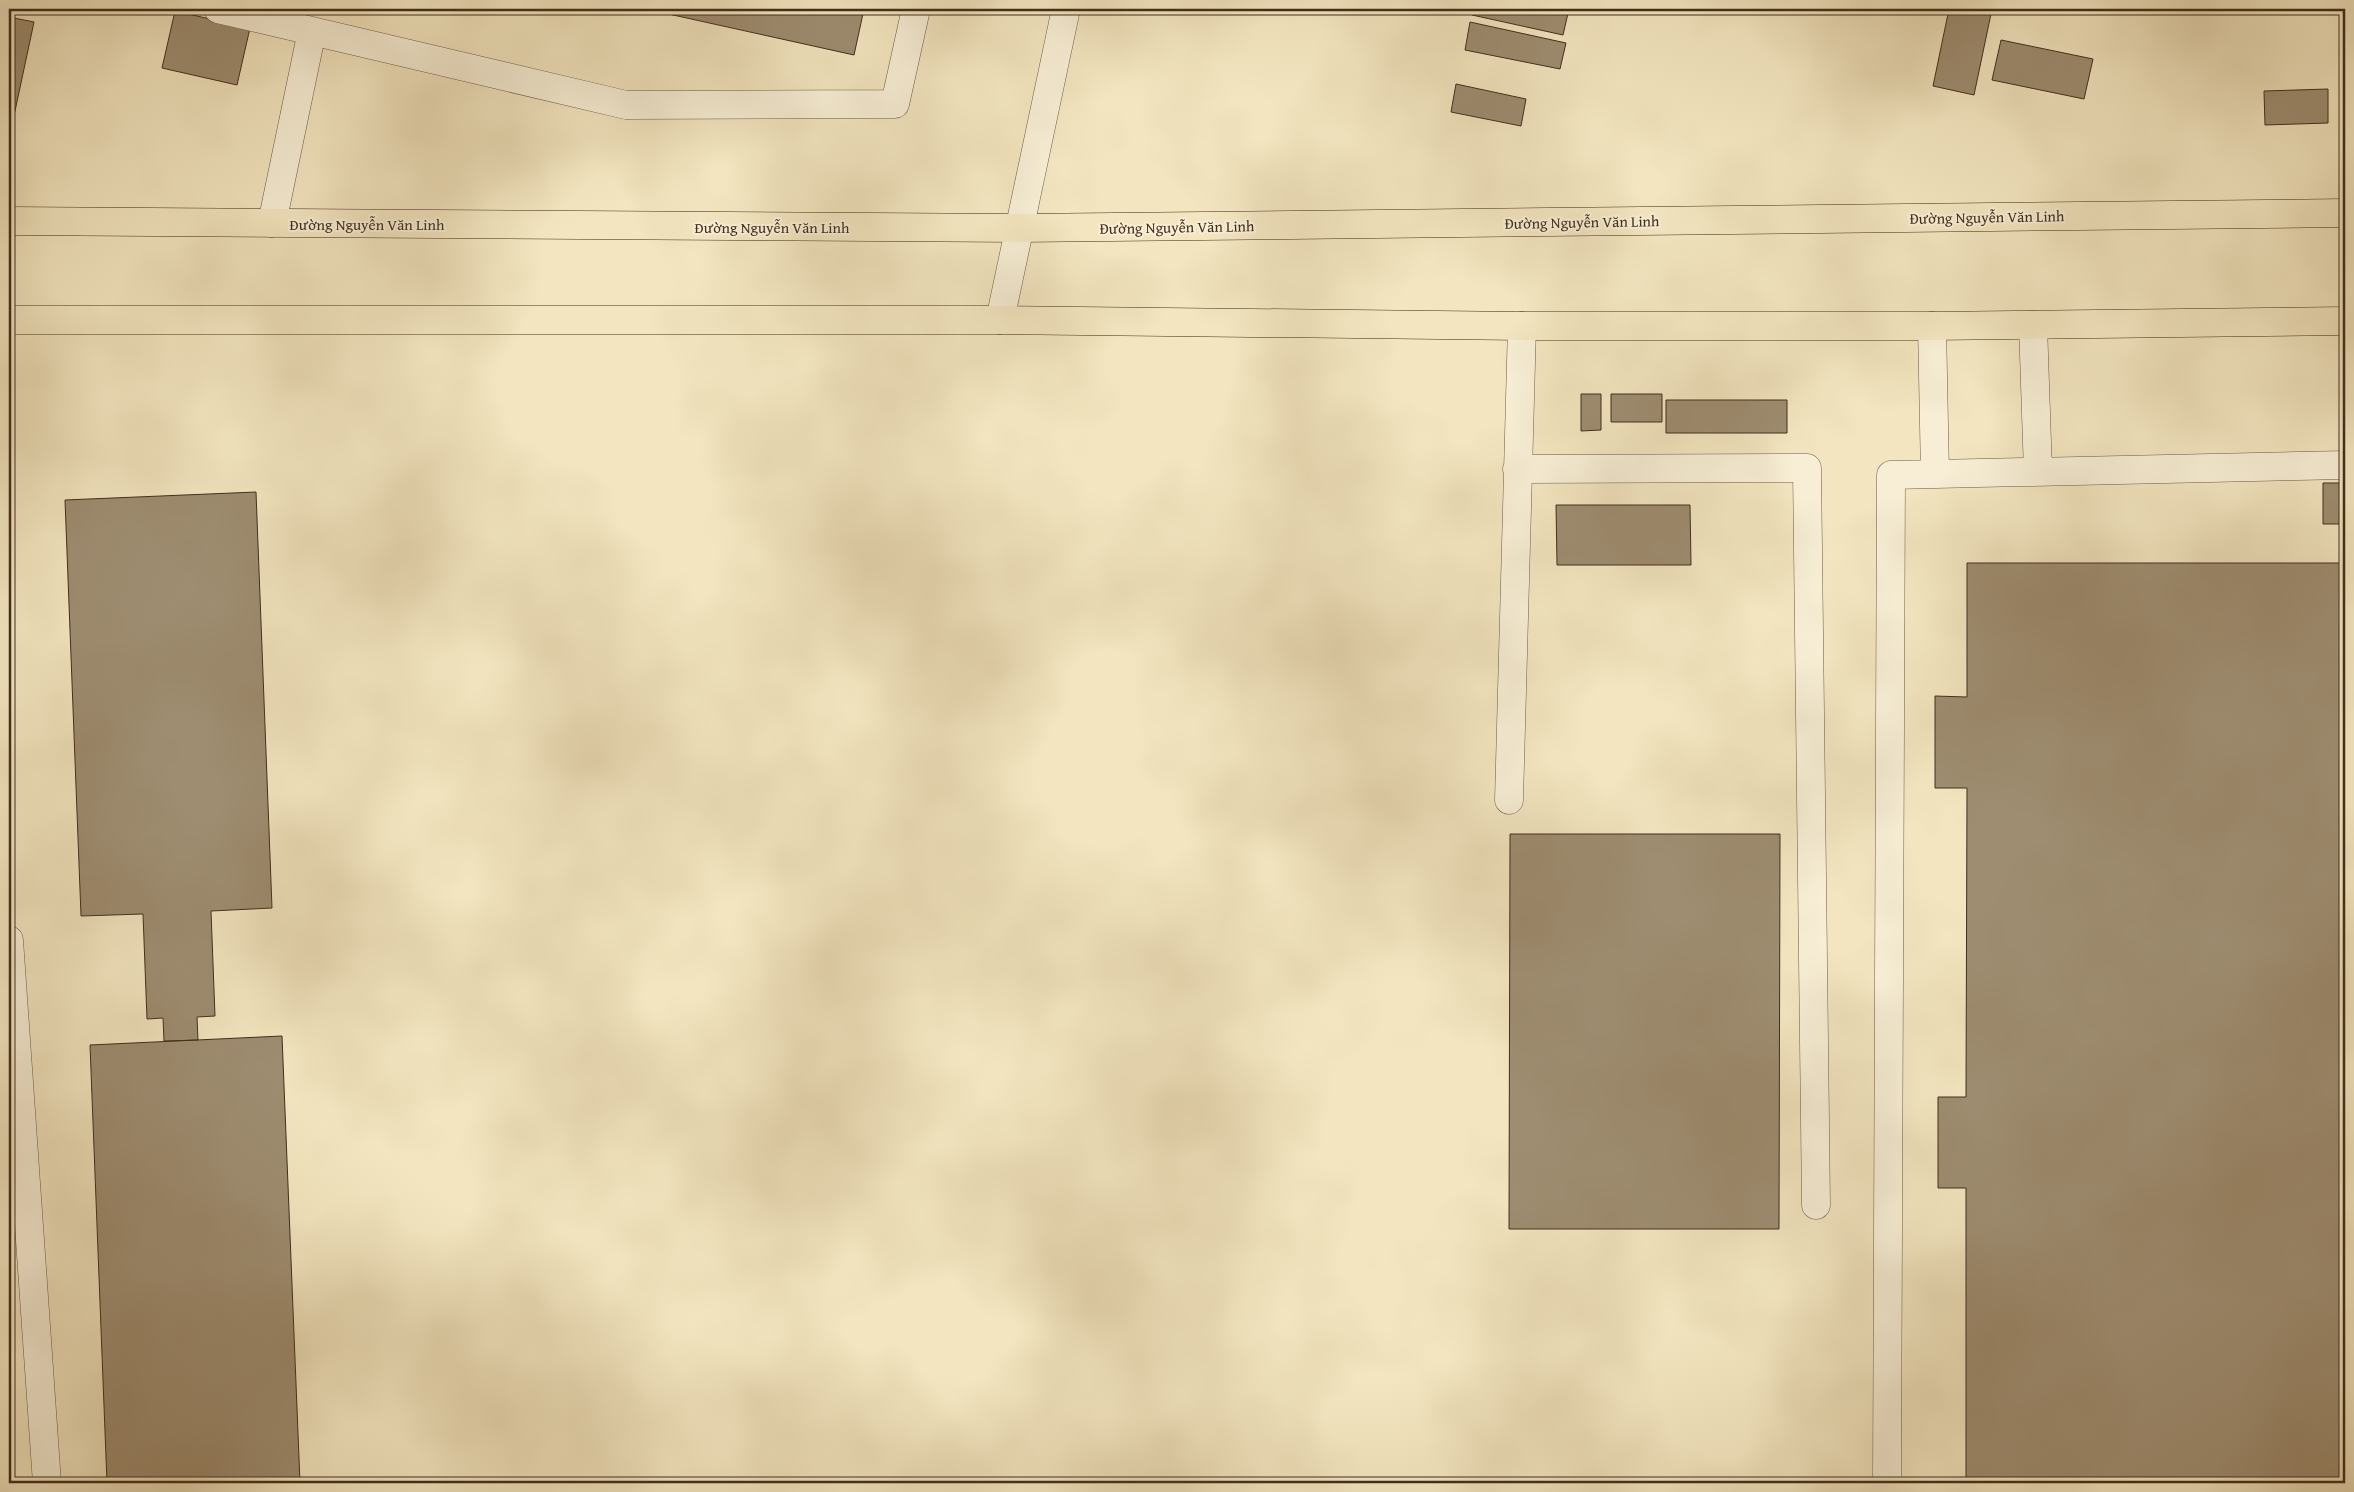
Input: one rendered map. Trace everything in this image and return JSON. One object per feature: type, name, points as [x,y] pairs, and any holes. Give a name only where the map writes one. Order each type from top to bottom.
[{"type":"main road","name":"Đường Nguyễn Văn Linh","points":[[9,221],[1020,228],[2345,213]]},
{"type":"main road","points":[[9,320],[1000,320],[1522,326],[1932,326],[2345,321]]},
{"type":"street","points":[[218,9],[626,105],[895,104],[916,9]]},
{"type":"street","points":[[1000,320],[1066,9]]},
{"type":"street","points":[[272,224],[312,31]]},
{"type":"street","points":[[2033,325],[2038,472]]},
{"type":"street","points":[[1509,800],[1522,326]]},
{"type":"street","points":[[1932,326],[1935,474]]},
{"type":"street","points":[[1887,1483],[1890,475],[2345,465]]},
{"type":"street","points":[[1517,469],[1807,468],[1816,1205]]},
{"type":"street","points":[[9,940],[47,1483]]},
{"type":"building","points":[[646,9],[864,9],[854,55]]},
{"type":"building","points":[[1473,9],[1569,9],[1563,35],[1472,15]]},
{"type":"building","points":[[1949,9],[1992,9],[1974,95],[1933,86]]},
{"type":"building","points":[[175,11],[250,28],[237,85],[162,68]]},
{"type":"building","points":[[9,17],[34,22],[12,125],[9,124]]},
{"type":"building","points":[[1470,22],[1566,43],[1560,69],[1465,50]]},
{"type":"building","points":[[2001,40],[2093,59],[2084,99],[1992,80]]},
{"type":"building","points":[[1456,84],[1526,99],[1521,126],[1451,112]]},
{"type":"building","points":[[2328,89],[2328,123],[2265,125],[2264,91]]},
{"type":"building","points":[[1581,394],[1601,394],[1601,430],[1581,431]]},
{"type":"building","points":[[1611,394],[1662,394],[1662,422],[1611,422]]},
{"type":"building","points":[[1666,400],[1787,400],[1787,433],[1666,433]]},
{"type":"building","points":[[2323,483],[2345,483],[2345,524],[2323,524]]},
{"type":"building","points":[[256,492],[272,908],[211,911],[215,1016],[197,1017],[198,1040],[164,1041],[163,1018],[147,1019],[143,914],[81,916],[65,500]]},
{"type":"building","points":[[1556,505],[1690,505],[1691,565],[1557,565]]},
{"type":"building","points":[[1967,563],[2345,563],[2345,1483],[1966,1483],[1966,1188],[1938,1188],[1938,1097],[1966,1097],[1967,788],[1935,788],[1935,696],[1967,697]]},
{"type":"building","points":[[1510,834],[1780,834],[1779,1229],[1509,1229]]},
{"type":"building","points":[[282,1036],[300,1483],[107,1483],[90,1045]]}]
